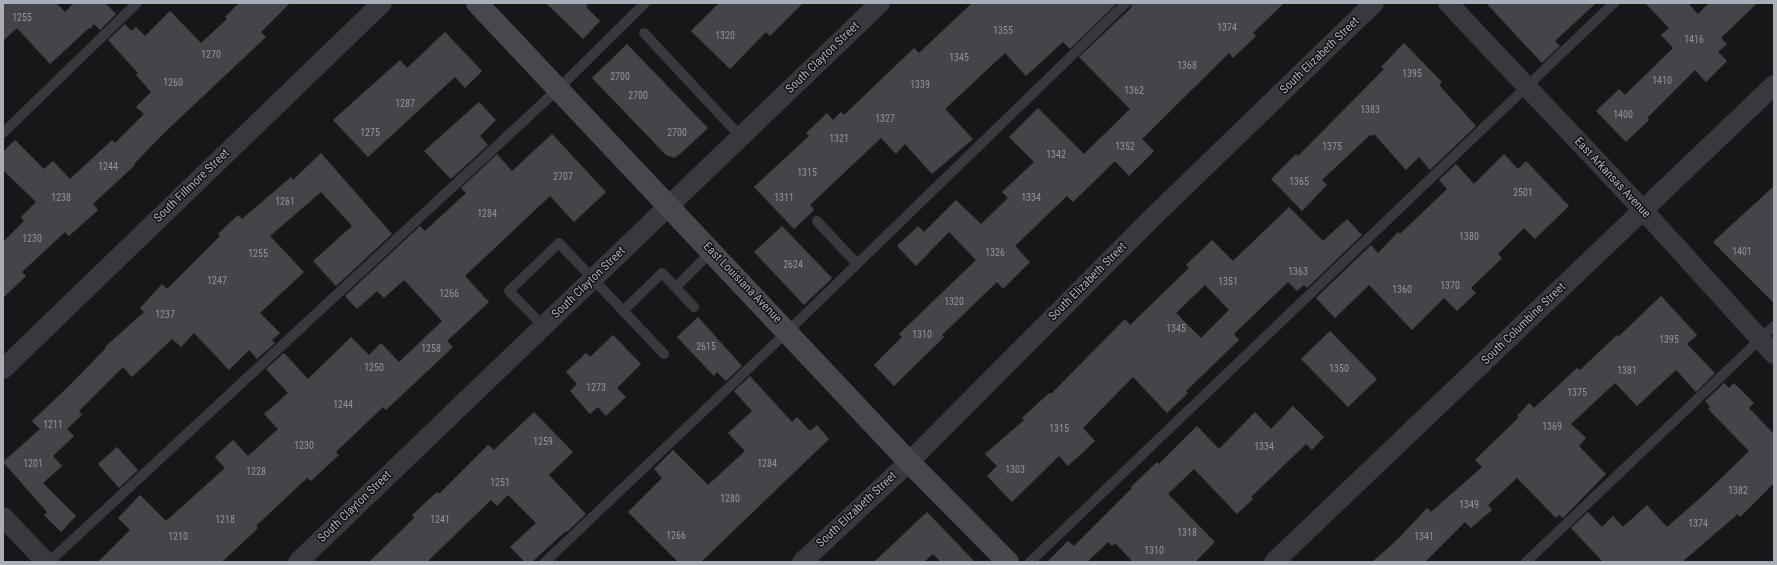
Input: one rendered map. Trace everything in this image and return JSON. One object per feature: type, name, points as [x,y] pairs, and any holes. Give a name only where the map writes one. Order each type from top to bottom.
[{"type":"street","name":"South Fillmore Street","points":[[3,369],[382,3]]},
{"type":"street","name":"East Louisiana Avenue","points":[[477,3],[909,462],[1008,562]]},
{"type":"street","name":"South Clayton Street","points":[[298,562],[880,3]]},
{"type":"street","name":"South Elizabeth Street","points":[[802,562],[909,462],[1152,218],[1374,3]]},
{"type":"street","name":"East Arkansas Avenue","points":[[1448,3],[1643,210],[1767,333],[1774,354]]},
{"type":"street","name":"South Columbine Street","points":[[1274,562],[1774,85]]},
{"type":"street","points":[[3,517],[48,562]]},
{"type":"lane","points":[[3,133],[137,3]]},
{"type":"lane","points":[[48,562],[558,90],[645,3]]},
{"type":"lane","points":[[545,562],[788,332],[1126,3]]},
{"type":"lane","points":[[1030,562],[1614,3]]},
{"type":"lane","points":[[644,34],[741,137]]},
{"type":"lane","points":[[817,221],[857,264]]},
{"type":"lane","points":[[544,327],[509,291],[559,243],[664,354]]},
{"type":"lane","points":[[676,286],[712,252]]},
{"type":"lane","points":[[623,311],[662,273],[676,286],[694,307]]},
{"type":"lane","points":[[1526,562],[1767,333]]},
{"type":"building","points":[[3,3],[56,3],[65,12],[74,3],[105,3],[116,14],[100,30],[94,24],[50,64],[17,28],[3,41]]},
{"type":"building","points":[[239,3],[290,3],[261,32],[266,37],[163,134],[134,164],[135,165],[93,204],[98,210],[69,236],[65,232],[22,272],[26,276],[3,298],[3,242],[24,221],[21,217],[36,202],[3,170],[3,152],[15,140],[44,169],[53,161],[70,179],[112,140],[115,143],[144,114],[136,107],[151,92],[136,75],[138,73],[108,40],[125,24],[131,31],[136,27],[145,36],[170,11],[201,43],[227,19],[225,17]]},
{"type":"building","points":[[546,3],[587,3],[587,8],[600,21],[583,39]]},
{"type":"building","points":[[719,3],[803,3],[770,36],[766,32],[730,69],[691,31]]},
{"type":"building","points":[[972,3],[1117,3],[1070,49],[1063,42],[1026,76],[1005,53],[945,109],[973,139],[932,174],[905,144],[896,154],[881,138],[810,205],[814,210],[794,229],[754,187],[809,136],[806,133],[827,113],[833,120],[841,112],[844,115],[914,48],[919,53]]},
{"type":"building","points":[[1132,3],[1284,3],[1253,33],[1256,36],[1233,58],[1229,53],[1142,139],[1154,151],[1129,176],[1115,161],[1073,202],[1067,196],[1015,246],[1030,262],[1003,289],[997,282],[942,335],[944,337],[894,386],[874,365],[902,337],[899,334],[976,260],[949,232],[916,266],[897,246],[918,226],[924,232],[956,200],[981,224],[1008,198],[1002,192],[1034,162],[1009,137],[1038,108],[1084,154],[1130,109],[1079,57],[1131,8]]},
{"type":"building","points":[[1486,3],[1596,3],[1555,41],[1560,46],[1542,63]]},
{"type":"building","points":[[1645,3],[1688,3],[1698,14],[1709,3],[1757,3],[1721,38],[1727,44],[1718,52],[1727,61],[1706,82],[1695,70],[1647,118],[1649,120],[1626,142],[1596,111],[1619,89],[1625,95],[1673,48],[1661,35],[1669,28]]},
{"type":"building","points":[[445,32],[482,71],[465,88],[455,77],[368,157],[333,120],[400,60],[407,68]]},
{"type":"building","points":[[1404,43],[1442,82],[1439,85],[1476,126],[1430,170],[1419,157],[1406,170],[1374,134],[1371,136],[1370,135],[1322,180],[1327,185],[1302,211],[1271,179],[1296,154],[1298,156],[1384,69],[1381,67]]},
{"type":"building","points":[[627,44],[708,128],[674,158],[666,155],[592,78]]},
{"type":"building","points":[[479,102],[496,120],[480,136],[488,145],[451,179],[424,151]]},
{"type":"building","points":[[552,134],[606,192],[574,222],[550,196],[465,276],[489,302],[447,341],[453,347],[386,410],[383,407],[336,452],[339,455],[311,481],[307,478],[256,526],[258,528],[222,562],[98,562],[130,530],[118,518],[140,495],[166,521],[225,468],[215,457],[233,440],[248,456],[278,429],[264,414],[288,393],[266,369],[284,353],[308,379],[351,337],[369,355],[381,343],[399,362],[442,321],[404,280],[384,298],[377,291],[357,309],[345,296],[420,226],[425,231],[466,193],[461,188],[497,154],[512,171]]},
{"type":"building","points":[[321,153],[392,234],[336,286],[313,261],[352,226],[321,192],[270,236],[304,272],[260,313],[280,333],[272,340],[275,343],[257,359],[249,350],[229,370],[194,333],[181,347],[172,339],[132,377],[123,367],[79,411],[82,415],[67,429],[74,436],[53,456],[62,466],[43,483],[76,516],[61,532],[44,515],[47,512],[3,462],[40,429],[32,421],[70,385],[106,348],[105,347],[144,312],[140,308],[162,284],[167,289],[220,236],[218,234],[238,215],[242,219],[291,177],[293,180]]},
{"type":"building","points":[[1504,154],[1518,169],[1526,161],[1569,206],[1535,239],[1524,228],[1498,254],[1502,258],[1471,288],[1476,293],[1457,311],[1444,298],[1412,330],[1369,285],[1335,318],[1316,298],[1371,245],[1378,253],[1398,232],[1400,234],[1447,189],[1439,180],[1456,164],[1474,184]]},
{"type":"building","points":[[1774,186],[1774,303],[1713,242]]},
{"type":"building","points":[[1289,207],[1323,241],[1347,219],[1362,235],[1307,288],[1304,285],[1297,291],[1288,282],[1234,334],[1239,340],[1186,391],[1188,393],[1167,413],[1133,377],[1083,428],[1095,441],[1068,466],[1059,456],[1012,502],[987,476],[997,466],[985,454],[1024,420],[1022,418],[1049,393],[1051,394],[1125,319],[1130,325],[1189,268],[1186,265],[1212,240],[1233,261]],"holes":[[[1205,285],[1229,310],[1201,338],[1176,313]]]},
{"type":"building","points":[[782,226],[832,278],[804,305],[754,252]]},
{"type":"building","points":[[1661,296],[1697,335],[1687,344],[1715,373],[1696,392],[1676,370],[1637,406],[1615,383],[1571,424],[1586,438],[1579,446],[1606,474],[1563,518],[1559,515],[1556,518],[1517,478],[1488,505],[1492,510],[1471,528],[1465,522],[1425,562],[1372,562],[1396,541],[1427,508],[1431,512],[1482,467],[1475,460],[1519,417],[1517,416],[1529,403],[1534,408],[1577,368],[1580,370],[1617,335],[1618,337]]},
{"type":"building","points":[[698,317],[742,366],[726,381],[717,372],[714,376],[677,337]]},
{"type":"building","points":[[1330,331],[1377,379],[1348,407],[1301,359]]},
{"type":"building","points":[[613,335],[641,364],[617,388],[626,397],[606,416],[598,407],[590,414],[570,391],[577,384],[566,372],[586,353],[590,357]]},
{"type":"building","points":[[750,376],[792,422],[797,417],[810,431],[817,425],[829,439],[701,562],[678,562],[628,512],[662,478],[654,469],[673,450],[708,485],[745,451],[728,433],[752,411],[734,391]]},
{"type":"building","points":[[1724,383],[1729,388],[1734,383],[1754,403],[1749,408],[1774,434],[1774,483],[1740,517],[1738,514],[1682,562],[1603,562],[1571,528],[1588,512],[1602,527],[1613,516],[1623,527],[1647,505],[1667,527],[1707,492],[1749,451],[1708,409],[1710,407],[1705,401]]},
{"type":"building","points":[[1293,406],[1324,437],[1312,450],[1306,444],[1251,497],[1253,499],[1237,514],[1194,469],[1168,494],[1215,542],[1195,562],[1133,562],[1115,543],[1112,546],[1108,542],[1088,561],[1089,562],[1047,562],[1068,541],[1074,546],[1132,488],[1131,487],[1157,462],[1159,464],[1197,426],[1219,449],[1255,412],[1271,429]]},
{"type":"building","points":[[534,412],[573,452],[549,475],[586,514],[567,532],[566,531],[532,562],[525,562],[510,547],[536,523],[508,495],[497,506],[491,500],[427,562],[369,562],[414,518],[412,515],[437,492],[439,494],[488,445],[494,450]]},
{"type":"building","points":[[117,447],[138,470],[119,488],[98,464]]},
{"type":"building","points":[[927,512],[975,562],[941,562],[933,554],[924,562],[874,562]]}]
